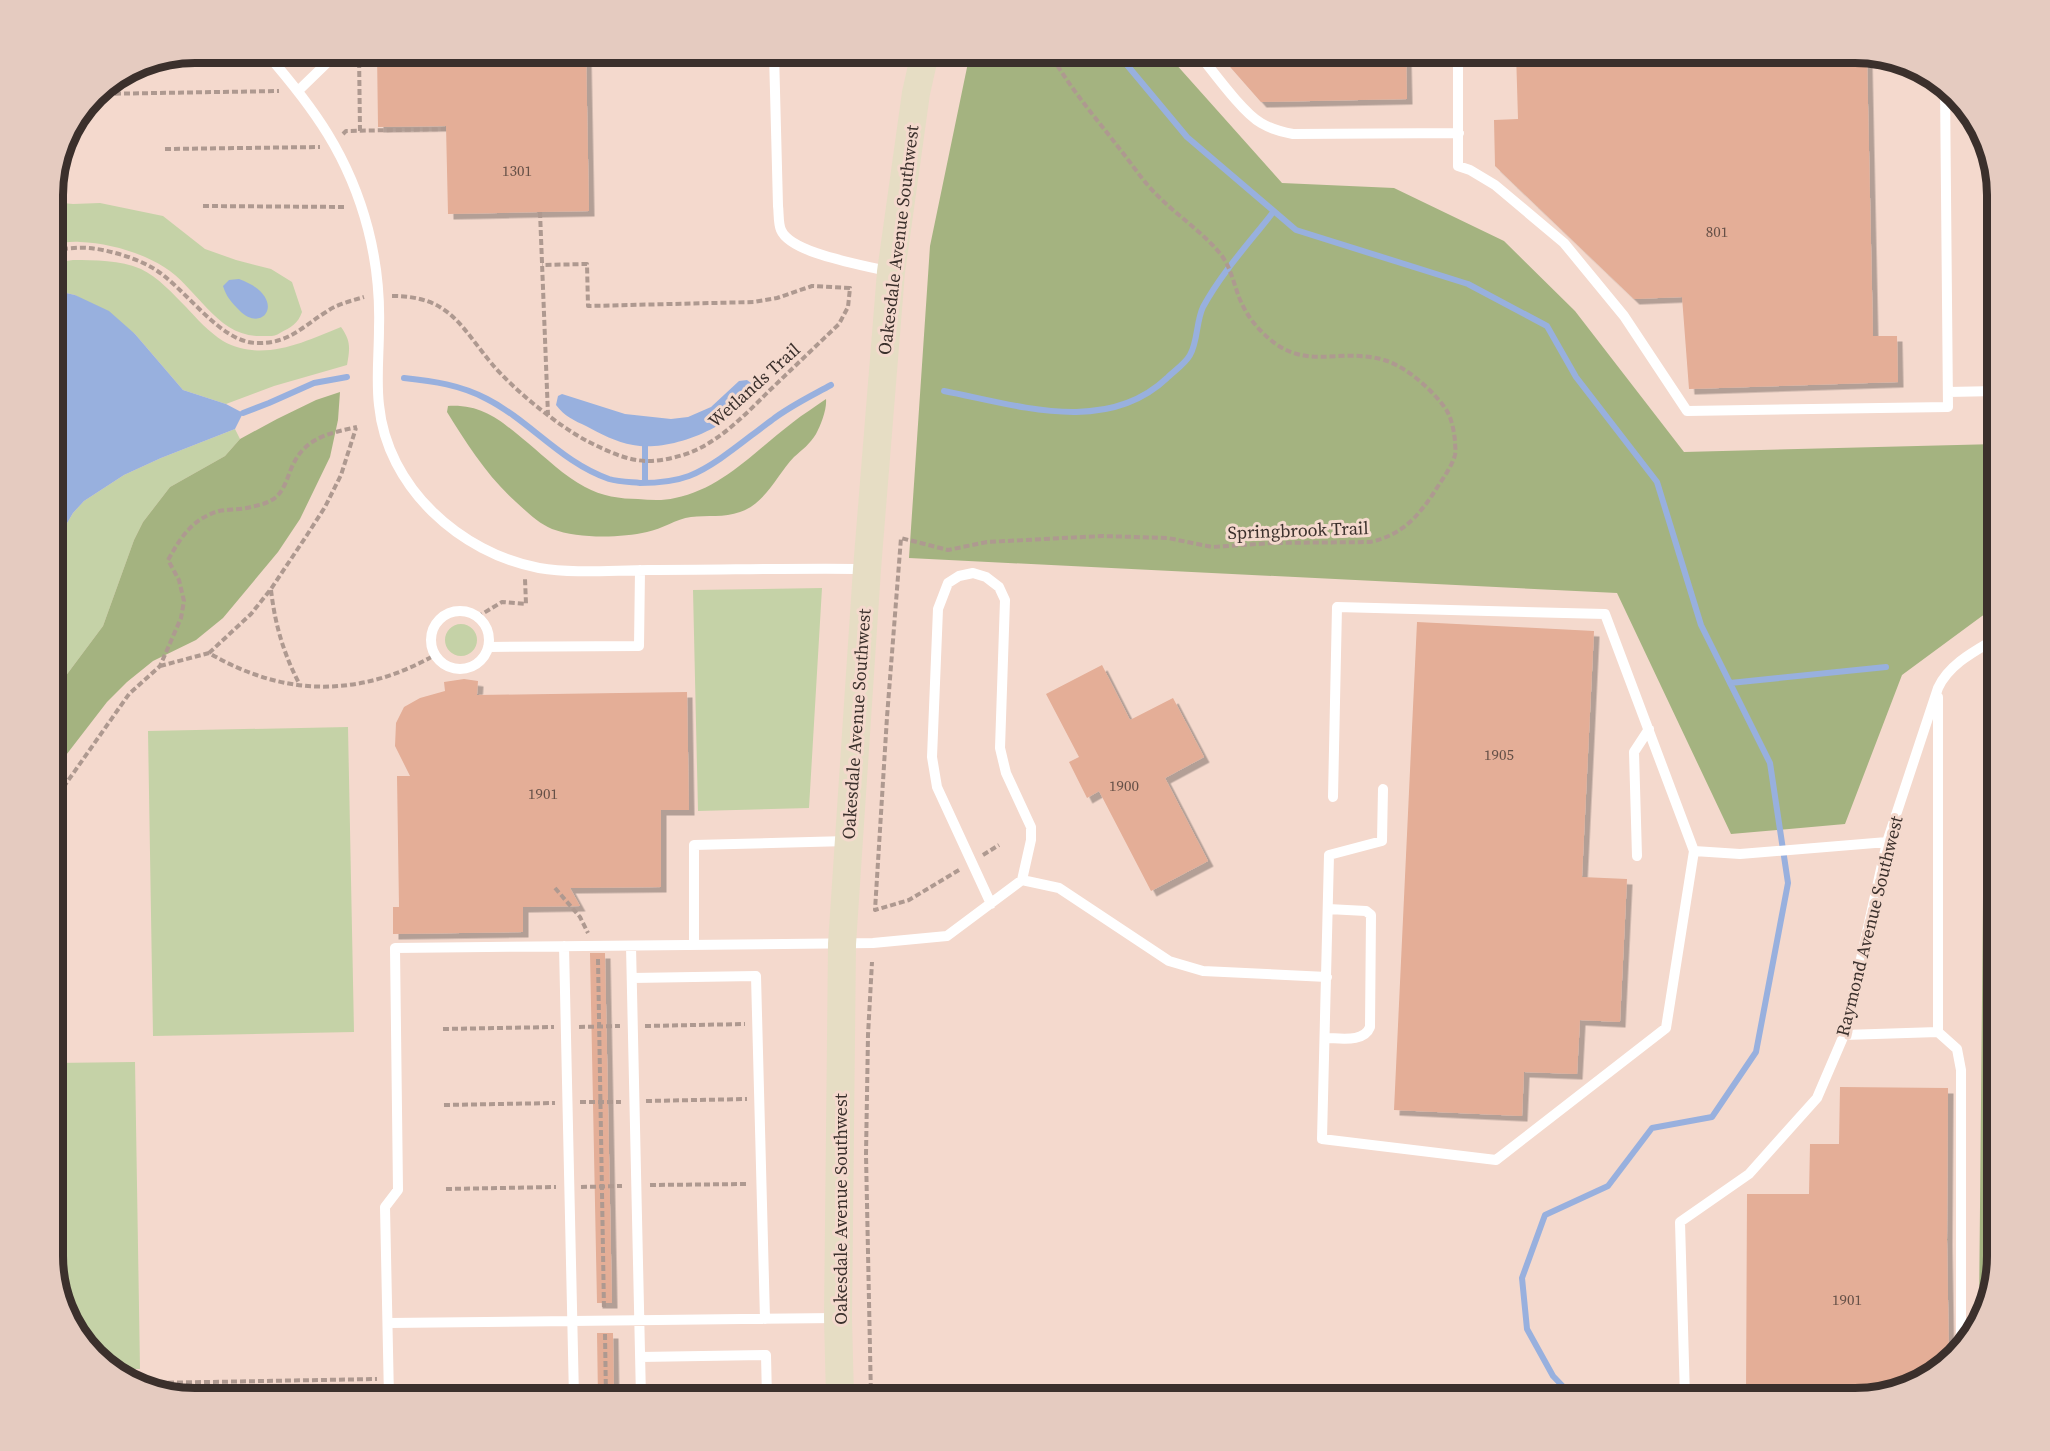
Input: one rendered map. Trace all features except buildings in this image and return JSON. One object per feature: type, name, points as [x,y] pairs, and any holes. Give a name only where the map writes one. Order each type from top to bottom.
[{"type":"street","name":"Oakesdale Avenue Southwest","points":[[840,1388],[838,1318],[842,944],[867,569],[891,272],[916,93],[923,63]]},
{"type":"lane","points":[[276,63],[299,90],[324,125],[346,164],[362,207],[376,269],[380,325],[377,391],[383,427],[389,445],[407,480],[430,510],[468,541],[488,552],[517,563],[556,570],[867,569]]},
{"type":"lane","points":[[299,90],[327,63]]},
{"type":"lane","points":[[774,63],[778,206],[781,230],[793,243],[807,249],[838,260],[891,272]]},
{"type":"lane","points":[[1207,63],[1248,112],[1261,123],[1280,131],[1293,134],[1459,133]]},
{"type":"lane","points":[[1458,63],[1458,166],[1470,170],[1495,185],[1564,243],[1624,316],[1687,411],[1948,407],[1945,102]]},
{"type":"lane","points":[[1948,392],[1987,391]]},
{"type":"lane","points":[[488,647],[639,646],[640,570]]},
{"type":"lane","points":[[389,1388],[385,1207],[398,1191],[394,948],[842,944],[947,936],[1022,880],[1031,840],[1031,827],[1006,773],[1000,748],[1005,600],[999,587],[987,577],[973,573],[959,576],[948,583],[938,609],[932,758],[937,787],[991,903]]},
{"type":"lane","points":[[1333,797],[1337,607],[1605,614],[1694,851],[1666,1028],[1496,1160],[1322,1139],[1329,855],[1382,841],[1383,789]]},
{"type":"lane","points":[[456,611],[467,612],[477,616],[485,625],[489,636],[488,647],[483,657],[475,665],[464,669],[453,668],[443,663],[435,655],[431,644],[432,633],[436,623],[445,615],[456,611]]},
{"type":"lane","name":"Raymond Avenue Southwest","points":[[1685,1388],[1680,1222],[1749,1174],[1817,1098],[1844,1035],[1887,842],[1938,688],[1943,677],[1957,663],[1987,645]]},
{"type":"lane","points":[[1938,688],[1938,1032]]},
{"type":"lane","points":[[1637,856],[1634,752],[1648,729]]},
{"type":"lane","points":[[694,945],[694,844],[849,841]]},
{"type":"lane","points":[[1694,851],[1740,854],[1887,842]]},
{"type":"lane","points":[[1022,880],[1059,888],[1169,961],[1203,971],[1326,977]]},
{"type":"lane","points":[[1325,1038],[1361,1037],[1367,1033],[1370,1015],[1371,915],[1366,911],[1328,909]]},
{"type":"lane","points":[[564,946],[574,1388]]},
{"type":"lane","points":[[631,946],[641,1388]]},
{"type":"lane","points":[[632,978],[756,976],[765,1319]]},
{"type":"lane","points":[[1844,1035],[1938,1032],[1957,1049],[1961,1070],[1961,1335]]},
{"type":"lane","points":[[388,1323],[838,1318]]},
{"type":"lane","points":[[640,1357],[766,1355],[767,1388]]},
{"type":"path","points":[[359,63],[360,131]]},
{"type":"path","name":"Springbrook Trail","points":[[972,862],[909,900],[875,910],[886,717],[901,538],[948,550],[987,542],[1102,536],[1168,538],[1212,547],[1273,543],[1370,542],[1386,538],[1410,524],[1425,505],[1456,454],[1454,430],[1447,411],[1428,389],[1405,370],[1385,360],[1366,357],[1304,356],[1289,352],[1276,345],[1261,331],[1250,318],[1240,300],[1234,278],[1223,258],[1209,242],[1157,196],[1078,96],[1057,63]]},
{"type":"path","points":[[111,94],[299,90]]},
{"type":"path","points":[[346,131],[446,129]]},
{"type":"path","points":[[165,148],[317,147]]},
{"type":"path","points":[[203,206],[362,207]]},
{"type":"path","points":[[540,212],[548,415]]},
{"type":"path","name":"Wetlands Trail","points":[[63,249],[89,248],[137,260],[168,279],[233,337],[255,344],[275,342],[291,336],[335,306],[364,297],[414,297],[445,309],[455,317],[504,376],[548,415],[576,435],[613,454],[652,461],[696,450],[745,415],[839,324],[848,307],[850,288],[812,286],[777,298],[754,302],[588,306],[587,264],[542,265]]},
{"type":"path","points":[[63,788],[129,694],[160,666],[182,618],[184,601],[179,580],[168,560],[186,530],[194,523],[220,511],[246,508],[271,501],[283,489],[296,459],[306,445],[316,439],[357,427],[341,475],[325,507],[271,589],[251,614],[209,653],[160,666]]},
{"type":"path","points":[[477,616],[502,602],[526,604],[525,575]]},
{"type":"path","points":[[271,589],[282,647],[301,686]]},
{"type":"path","points":[[209,653],[249,674],[270,680],[301,686],[336,687],[377,680],[417,665],[435,655]]},
{"type":"path","points":[[972,862],[999,844]]},
{"type":"path","points":[[555,888],[580,917],[598,952],[606,1388]]},
{"type":"path","points":[[871,1388],[866,1155],[872,962]]},
{"type":"path","points":[[443,1029],[757,1024]]},
{"type":"path","points":[[444,1105],[759,1099]]},
{"type":"path","points":[[446,1189],[762,1183]]},
{"type":"path","points":[[161,1383],[389,1378]]},
{"type":"green space","points":[[968,63],[1175,63],[1282,183],[1394,188],[1504,241],[1575,311],[1684,452],[1987,444],[1987,612],[1902,675],[1845,824],[1731,834],[1617,593],[909,558],[930,246]]},
{"type":"green space","points":[[63,203],[100,203],[163,216],[205,249],[271,269],[292,282],[302,312],[294,325],[274,336],[246,334],[220,321],[176,276],[164,267],[124,249],[77,242],[63,243]]},
{"type":"green space","points":[[99,260],[141,269],[165,286],[213,334],[238,347],[253,350],[283,348],[341,327],[347,336],[349,345],[347,365],[274,386],[226,404],[183,390],[135,334],[75,295],[63,292],[63,262]]},
{"type":"green space","points":[[340,392],[338,420],[330,457],[300,519],[278,552],[223,618],[196,640],[153,661],[127,682],[107,702],[63,759],[63,680],[103,626],[134,540],[143,522],[170,487],[225,456],[240,439],[316,400]]},
{"type":"green space","points":[[826,399],[823,417],[814,438],[794,457],[757,503],[740,512],[728,515],[685,518],[647,532],[612,536],[574,535],[552,529],[537,520],[516,502],[487,471],[447,412],[448,406],[461,406],[492,416],[510,428],[562,472],[591,490],[618,498],[661,500],[692,493],[723,478]]},
{"type":"green space","points":[[235,429],[240,439],[225,456],[170,487],[143,522],[134,540],[103,626],[63,680],[63,530],[73,513],[84,501],[124,475]]},
{"type":"green space","points":[[822,588],[809,808],[698,811],[693,590]]},
{"type":"green space","points":[[461,624],[472,629],[477,640],[472,651],[461,656],[450,651],[445,640],[450,629]]},
{"type":"green space","points":[[1987,686],[1987,1256],[1986,1273],[1979,1300],[1985,689]]},
{"type":"green space","points":[[348,727],[354,1032],[153,1036],[148,731]]},
{"type":"green space","points":[[135,1062],[140,1369],[127,1369],[96,1343],[85,1329],[70,1298],[63,1264],[63,1063]]},
{"type":"water","points":[[239,279],[264,295],[268,304],[263,316],[257,319],[248,317],[229,299],[223,286],[229,280]]},
{"type":"water","points":[[63,292],[75,295],[109,311],[135,334],[183,390],[226,404],[243,413],[235,429],[124,475],[84,501],[73,513],[63,530]]},
{"type":"water","points":[[747,380],[754,388],[747,401],[735,414],[702,433],[666,445],[633,445],[615,440],[570,418],[556,405],[558,396],[562,394],[625,414],[671,419],[688,417],[711,407],[739,381]]},
{"type":"waterway","points":[[1125,63],[1187,137],[1296,230],[1468,284],[1547,326],[1576,377],[1657,482],[1701,625],[1770,763],[1788,883],[1756,1052],[1712,1117],[1652,1128],[1608,1186],[1545,1215],[1522,1278],[1527,1329],[1553,1376],[1564,1388]]},
{"type":"waterway","points":[[944,391],[1060,412],[1089,411],[1117,406],[1143,396],[1188,358],[1193,350],[1203,307],[1227,269],[1274,211]]},
{"type":"waterway","points":[[243,413],[314,383],[347,377]]},
{"type":"waterway","points":[[404,378],[447,384],[477,394],[503,408],[576,463],[592,472],[613,480],[640,483],[671,481],[700,471],[786,410],[831,385]]},
{"type":"waterway","points":[[645,446],[645,483]]},
{"type":"waterway","points":[[1730,683],[1886,667]]}]
